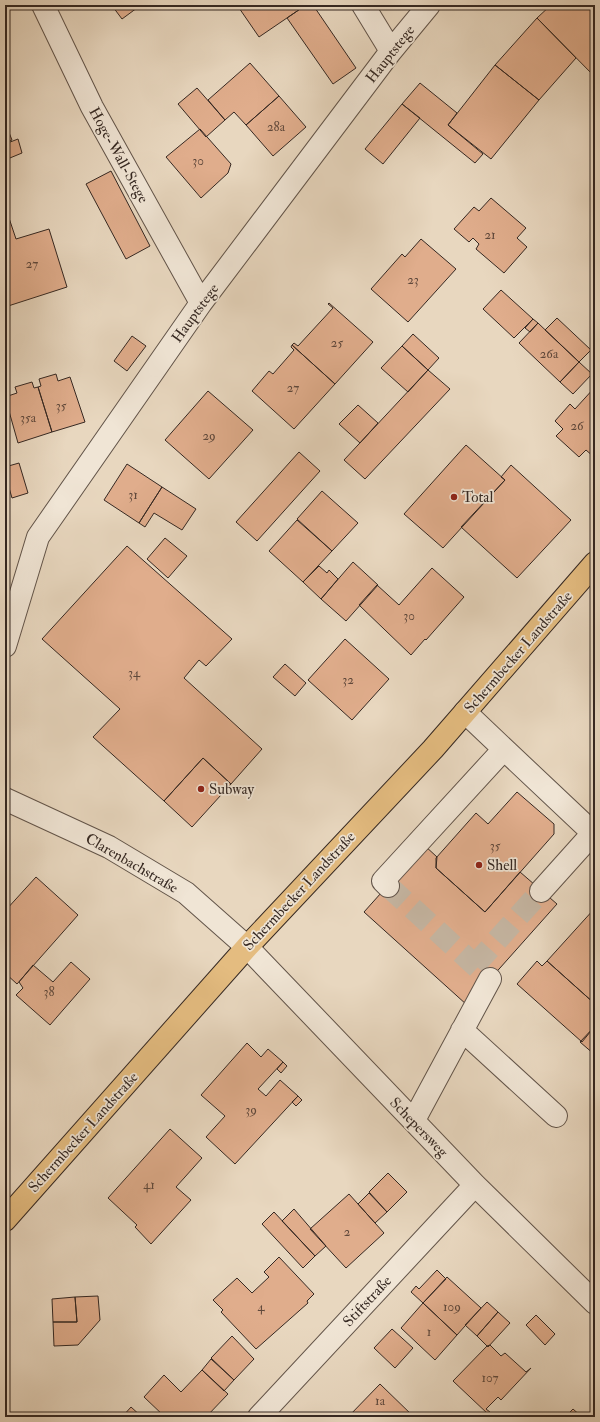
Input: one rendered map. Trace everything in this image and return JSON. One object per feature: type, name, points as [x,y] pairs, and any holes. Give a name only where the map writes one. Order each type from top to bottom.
[{"type":"main road","name":"Schermbecker Landstraße","points":[[5,1220],[247,947],[433,749],[595,564]]},
{"type":"street","name":"Hoge-Wall-Stege","points":[[43,5],[92,107],[201,303]]},
{"type":"street","points":[[363,5],[391,51]]},
{"type":"street","name":"Hauptstege","points":[[5,646],[38,537],[201,303],[391,51],[430,5]]},
{"type":"street","points":[[465,712],[593,833],[541,891]]},
{"type":"street","points":[[388,886],[383,881],[504,749]]},
{"type":"street","name":"Clarenbachstraße","points":[[5,799],[109,847],[186,894],[247,947]]},
{"type":"street","name":"Schepersweg","points":[[247,947],[355,1062],[414,1120],[475,1185],[595,1303]]},
{"type":"street","points":[[414,1120],[490,979]]},
{"type":"street","points":[[462,1030],[556,1116]]},
{"type":"street","name":"Stiftstraße","points":[[259,1417],[475,1185]]},
{"type":"building","points":[[116,5],[141,5],[122,19],[113,7]]},
{"type":"building","points":[[237,5],[306,5],[259,37]]},
{"type":"building","points":[[306,5],[313,5],[356,68],[333,84],[287,18]]},
{"type":"building","points":[[551,5],[595,5],[595,77],[537,18]]},
{"type":"building","points":[[537,18],[576,58],[539,100],[495,65]]},
{"type":"building","points":[[250,63],[279,96],[246,125],[234,112],[225,120],[208,100]]},
{"type":"building","points":[[495,65],[539,100],[491,159],[448,125]]},
{"type":"building","points":[[420,83],[457,113],[448,125],[483,154],[475,163],[402,104]]},
{"type":"building","points":[[197,88],[225,120],[206,137],[178,104]]},
{"type":"building","points":[[279,96],[306,127],[273,156],[246,125]]},
{"type":"building","points":[[402,104],[420,118],[383,164],[365,149]]},
{"type":"building","points":[[6,125],[12,140],[5,143],[5,126]]},
{"type":"building","points":[[200,129],[231,164],[228,173],[201,198],[166,157]]},
{"type":"building","points":[[18,139],[22,153],[5,160],[5,144]]},
{"type":"building","points":[[111,171],[150,246],[126,259],[86,184]]},
{"type":"building","points":[[491,198],[526,228],[517,238],[527,247],[504,273],[476,249],[479,244],[473,238],[469,242],[454,229],[474,207],[479,211]]},
{"type":"building","points":[[8,215],[16,239],[49,229],[67,287],[5,307],[5,217]]},
{"type":"building","points":[[421,239],[456,269],[408,322],[371,289],[402,254],[405,257]]},
{"type":"building","points":[[501,290],[533,319],[514,338],[483,309]]},
{"type":"building","points":[[329,303],[373,342],[335,384],[292,345],[294,343],[298,346],[333,308],[328,304]]},
{"type":"building","points":[[557,318],[591,350],[579,362],[545,330]]},
{"type":"building","points":[[533,319],[538,323],[530,332],[525,328]]},
{"type":"building","points":[[538,323],[579,362],[560,382],[519,343]]},
{"type":"building","points":[[413,334],[439,358],[428,370],[402,346]]},
{"type":"building","points":[[132,336],[146,346],[127,371],[114,361]]},
{"type":"building","points":[[292,345],[335,384],[294,429],[252,391],[269,371],[273,374],[294,350],[291,347]]},
{"type":"building","points":[[402,346],[428,370],[408,392],[381,368]]},
{"type":"building","points":[[579,362],[592,374],[573,394],[560,382]]},
{"type":"building","points":[[428,370],[450,389],[365,479],[344,460]]},
{"type":"building","points":[[56,374],[58,381],[70,377],[85,422],[52,432],[38,387],[41,386],[39,379]]},
{"type":"building","points":[[32,382],[34,388],[38,387],[52,432],[18,443],[5,397],[17,393],[15,387]]},
{"type":"building","points":[[595,387],[595,455],[594,457],[586,450],[579,457],[556,436],[563,429],[555,421],[570,404],[575,409]]},
{"type":"building","points":[[208,391],[253,430],[209,479],[165,440]]},
{"type":"building","points":[[358,405],[378,423],[360,443],[339,424]]},
{"type":"building","name":"Total","points":[[466,445],[505,480],[443,548],[404,514]]},
{"type":"building","points":[[299,452],[320,471],[257,541],[236,522]]},
{"type":"building","points":[[19,463],[28,493],[12,498],[5,474],[5,467]]},
{"type":"building","points":[[127,464],[162,487],[139,523],[104,500]]},
{"type":"building","points":[[511,465],[571,520],[517,578],[461,527],[505,480],[501,477]]},
{"type":"building","points":[[162,487],[196,509],[182,530],[154,513],[145,527],[139,523]]},
{"type":"building","points":[[322,491],[358,523],[332,551],[297,519]]},
{"type":"building","points":[[297,520],[332,551],[303,582],[269,551]]},
{"type":"building","points":[[165,538],[187,556],[168,578],[147,559]]},
{"type":"building","points":[[127,546],[232,639],[206,666],[199,660],[184,678],[262,749],[231,784],[203,758],[164,801],[93,737],[120,709],[42,639]]},
{"type":"building","points":[[353,562],[378,585],[346,621],[321,599]]},
{"type":"building","points":[[319,566],[327,573],[329,570],[338,579],[321,599],[303,582]]},
{"type":"building","points":[[432,568],[464,597],[411,655],[359,605],[377,585],[399,605]]},
{"type":"building","points":[[345,639],[389,679],[352,720],[308,680]]},
{"type":"building","points":[[285,664],[306,683],[295,696],[273,677]]},
{"type":"building","name":"Subway","points":[[203,758],[231,784],[192,827],[164,801]]},
{"type":"building","points":[[517,792],[554,824],[554,834],[485,912],[436,868],[436,858],[476,813],[488,824]]},
{"type":"building","points":[[424,845],[437,857],[436,868],[485,912],[520,872],[557,904],[467,1005],[364,912]]},
{"type":"building","points":[[36,877],[78,915],[17,984],[5,973],[5,911]]},
{"type":"building","points":[[595,908],[595,1004],[547,961]]},
{"type":"building","points":[[537,961],[542,966],[547,961],[595,1004],[595,1026],[582,1042],[517,984]]},
{"type":"building","points":[[71,962],[90,979],[50,1025],[16,995],[23,988],[19,982],[33,965],[53,982]]},
{"type":"building","points":[[595,1026],[595,1055],[580,1042]]},
{"type":"building","points":[[247,1043],[261,1057],[268,1049],[283,1062],[258,1089],[266,1096],[280,1080],[298,1096],[235,1164],[206,1137],[225,1116],[201,1095]]},
{"type":"building","points":[[283,1062],[287,1066],[281,1073],[277,1069]]},
{"type":"building","points":[[298,1096],[302,1100],[296,1106],[292,1102]]},
{"type":"building","points":[[170,1129],[202,1158],[176,1187],[191,1200],[151,1244],[135,1227],[137,1225],[108,1198]]},
{"type":"building","points":[[388,1173],[407,1192],[387,1212],[369,1192]]},
{"type":"building","points":[[369,1193],[387,1212],[375,1223],[358,1204]]},
{"type":"building","points":[[349,1194],[384,1233],[346,1268],[310,1229]]},
{"type":"building","points":[[294,1209],[326,1246],[315,1256],[282,1221]]},
{"type":"building","points":[[274,1212],[315,1256],[303,1268],[262,1224]]},
{"type":"building","points":[[279,1257],[314,1294],[307,1301],[308,1303],[256,1349],[221,1312],[223,1310],[213,1300],[237,1278],[252,1293],[269,1277],[264,1272]]},
{"type":"building","points":[[437,1270],[446,1279],[423,1303],[411,1292],[416,1286],[419,1289]]},
{"type":"building","points":[[447,1277],[481,1308],[457,1335],[423,1303]]},
{"type":"building","points":[[98,1296],[100,1320],[78,1345],[54,1346],[53,1322],[77,1322],[75,1297]]},
{"type":"building","points":[[75,1297],[77,1322],[53,1322],[52,1299]]},
{"type":"building","points":[[487,1302],[498,1312],[477,1336],[465,1325]]},
{"type":"building","points":[[423,1303],[457,1335],[435,1360],[401,1328]]},
{"type":"building","points":[[498,1312],[510,1323],[488,1347],[477,1336]]},
{"type":"building","points":[[536,1315],[555,1334],[545,1345],[526,1325]]},
{"type":"building","points":[[392,1329],[413,1348],[395,1368],[374,1348]]},
{"type":"building","points":[[232,1336],[254,1359],[234,1380],[211,1358]]},
{"type":"building","points":[[490,1345],[501,1356],[505,1353],[526,1372],[531,1368],[501,1400],[498,1397],[486,1409],[490,1412],[488,1414],[453,1381],[487,1346]]},
{"type":"building","points":[[211,1359],[234,1380],[224,1391],[202,1370]]},
{"type":"building","points":[[202,1370],[228,1394],[206,1417],[165,1417],[144,1397],[164,1375],[181,1392]]},
{"type":"building","points":[[380,1384],[414,1417],[348,1417]]},
{"type":"building","points":[[131,1407],[142,1417],[122,1417]]},
{"type":"building","points":[[573,1409],[582,1417],[565,1417]]},
{"type":"tunnel","points":[[388,886],[490,979]]},
{"type":"tunnel","points":[[475,965],[541,891]]},
{"type":"place","name":"Total","points":[[454,497]]},
{"type":"place","name":"Subway","points":[[201,789]]},
{"type":"place","name":"Shell","points":[[479,865]]}]
